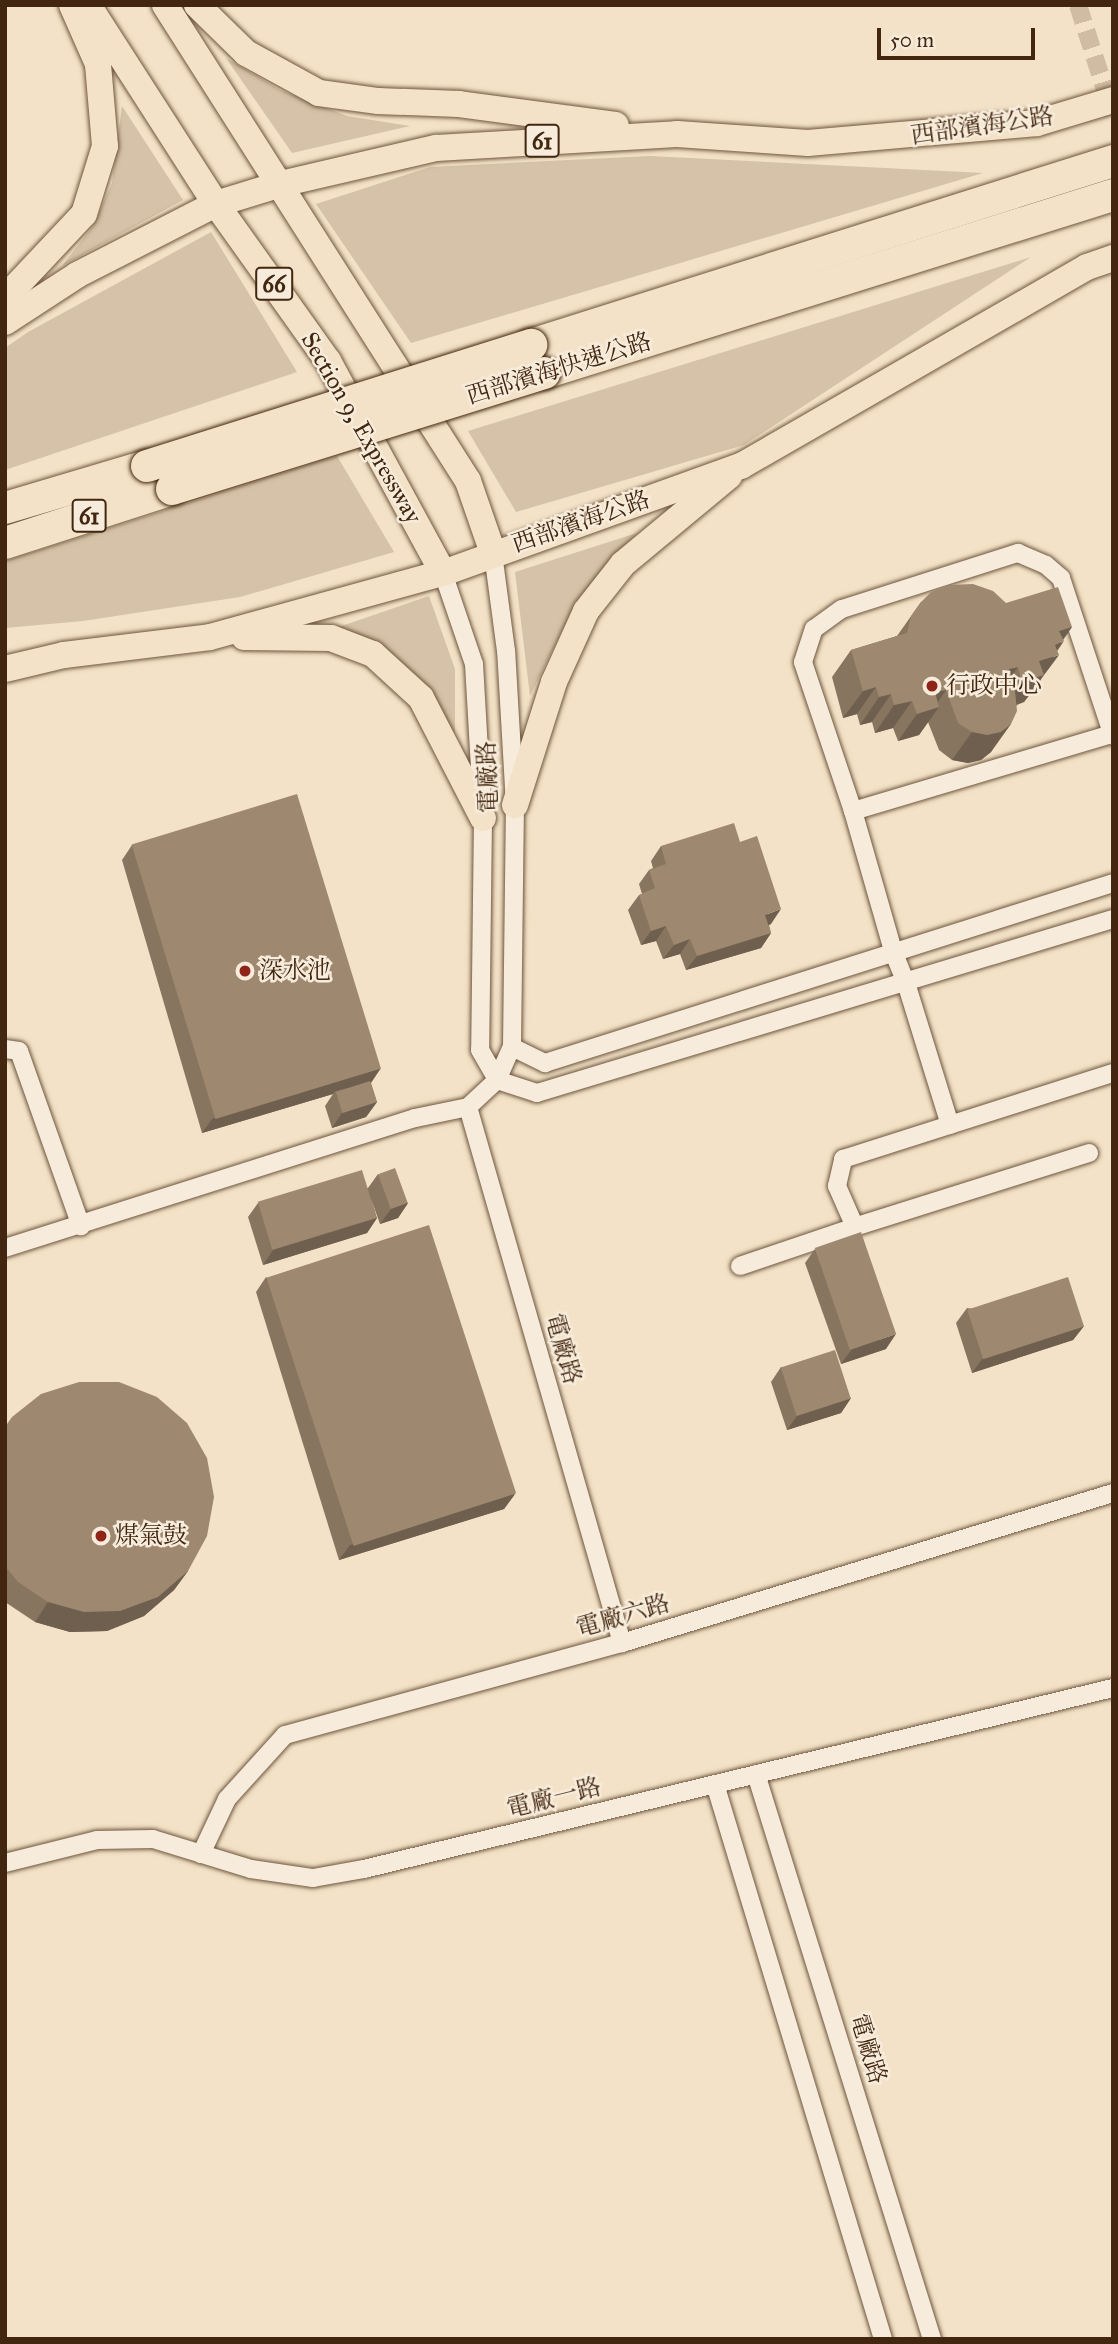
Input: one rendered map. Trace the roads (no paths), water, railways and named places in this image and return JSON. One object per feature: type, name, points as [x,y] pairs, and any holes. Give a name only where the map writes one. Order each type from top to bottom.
[{"type":"highway","name":"西部濱海快速公路","points":[[5,543],[172,489],[537,359],[1113,161]]},
{"type":"highway","name":"西部濱海快速公路","points":[[5,508],[1113,195]]},
{"type":"main road","points":[[5,298],[84,214],[105,146],[98,64],[72,5]]},
{"type":"main road","name":"Section 9, Expressway","points":[[88,5],[216,204],[328,361],[443,573]]},
{"type":"main road","name":"66","points":[[165,5],[468,481],[493,553]]},
{"type":"main road","points":[[197,5],[246,54],[319,93],[378,100],[459,104],[677,134]]},
{"type":"main road","name":"西部濱海公路","points":[[5,322],[77,275],[216,204],[281,184],[436,148],[677,134],[808,144],[1037,123],[1113,100]]},
{"type":"main road","name":"西部濱海公路","points":[[5,669],[64,655],[211,637],[443,573],[741,466],[1087,267],[1113,258]]},
{"type":"main road","points":[[515,805],[554,682],[586,611],[623,564],[741,466]]},
{"type":"main road","points":[[211,637],[331,638],[373,654],[421,698],[483,818]]},
{"type":"street","name":"電廠路","points":[[493,553],[506,651],[515,805],[512,1047],[497,1080],[468,1107],[622,1643]]},
{"type":"street","points":[[853,811],[1113,735],[1061,578],[1046,565],[1018,553],[842,609],[814,629],[803,662],[853,811],[894,954],[950,1125]]},
{"type":"street","name":"電廠路","points":[[443,573],[474,664],[483,818],[480,1050],[497,1080]]},
{"type":"street","points":[[512,1047],[545,1063],[1113,883]]},
{"type":"street","points":[[497,1080],[537,1093],[906,984],[1113,919]]},
{"type":"street","points":[[5,1049],[19,1051],[81,1226]]},
{"type":"street","points":[[855,1227],[838,1186],[843,1159],[1113,1073]]},
{"type":"street","points":[[5,1248],[415,1118],[468,1107]]},
{"type":"street","points":[[740,1266],[1089,1153]]},
{"type":"street","name":"電廠六路","points":[[201,1854],[227,1799],[285,1735],[622,1643],[1113,1493]]},
{"type":"street","name":"電廠一路","points":[[5,1863],[97,1840],[153,1839],[251,1869],[313,1878],[364,1869],[1113,1688]]},
{"type":"street","name":"電廠路","points":[[756,1774],[932,2339]]},
{"type":"street","points":[[715,1784],[883,2339]]},
{"type":"tunnel","points":[[1078,5],[1113,115]]},
{"type":"place","name":"行政中心","points":[[932,686]]},
{"type":"place","name":"深水池","points":[[245,971]]},
{"type":"place","name":"煤氣鼓","points":[[101,1536]]}]
